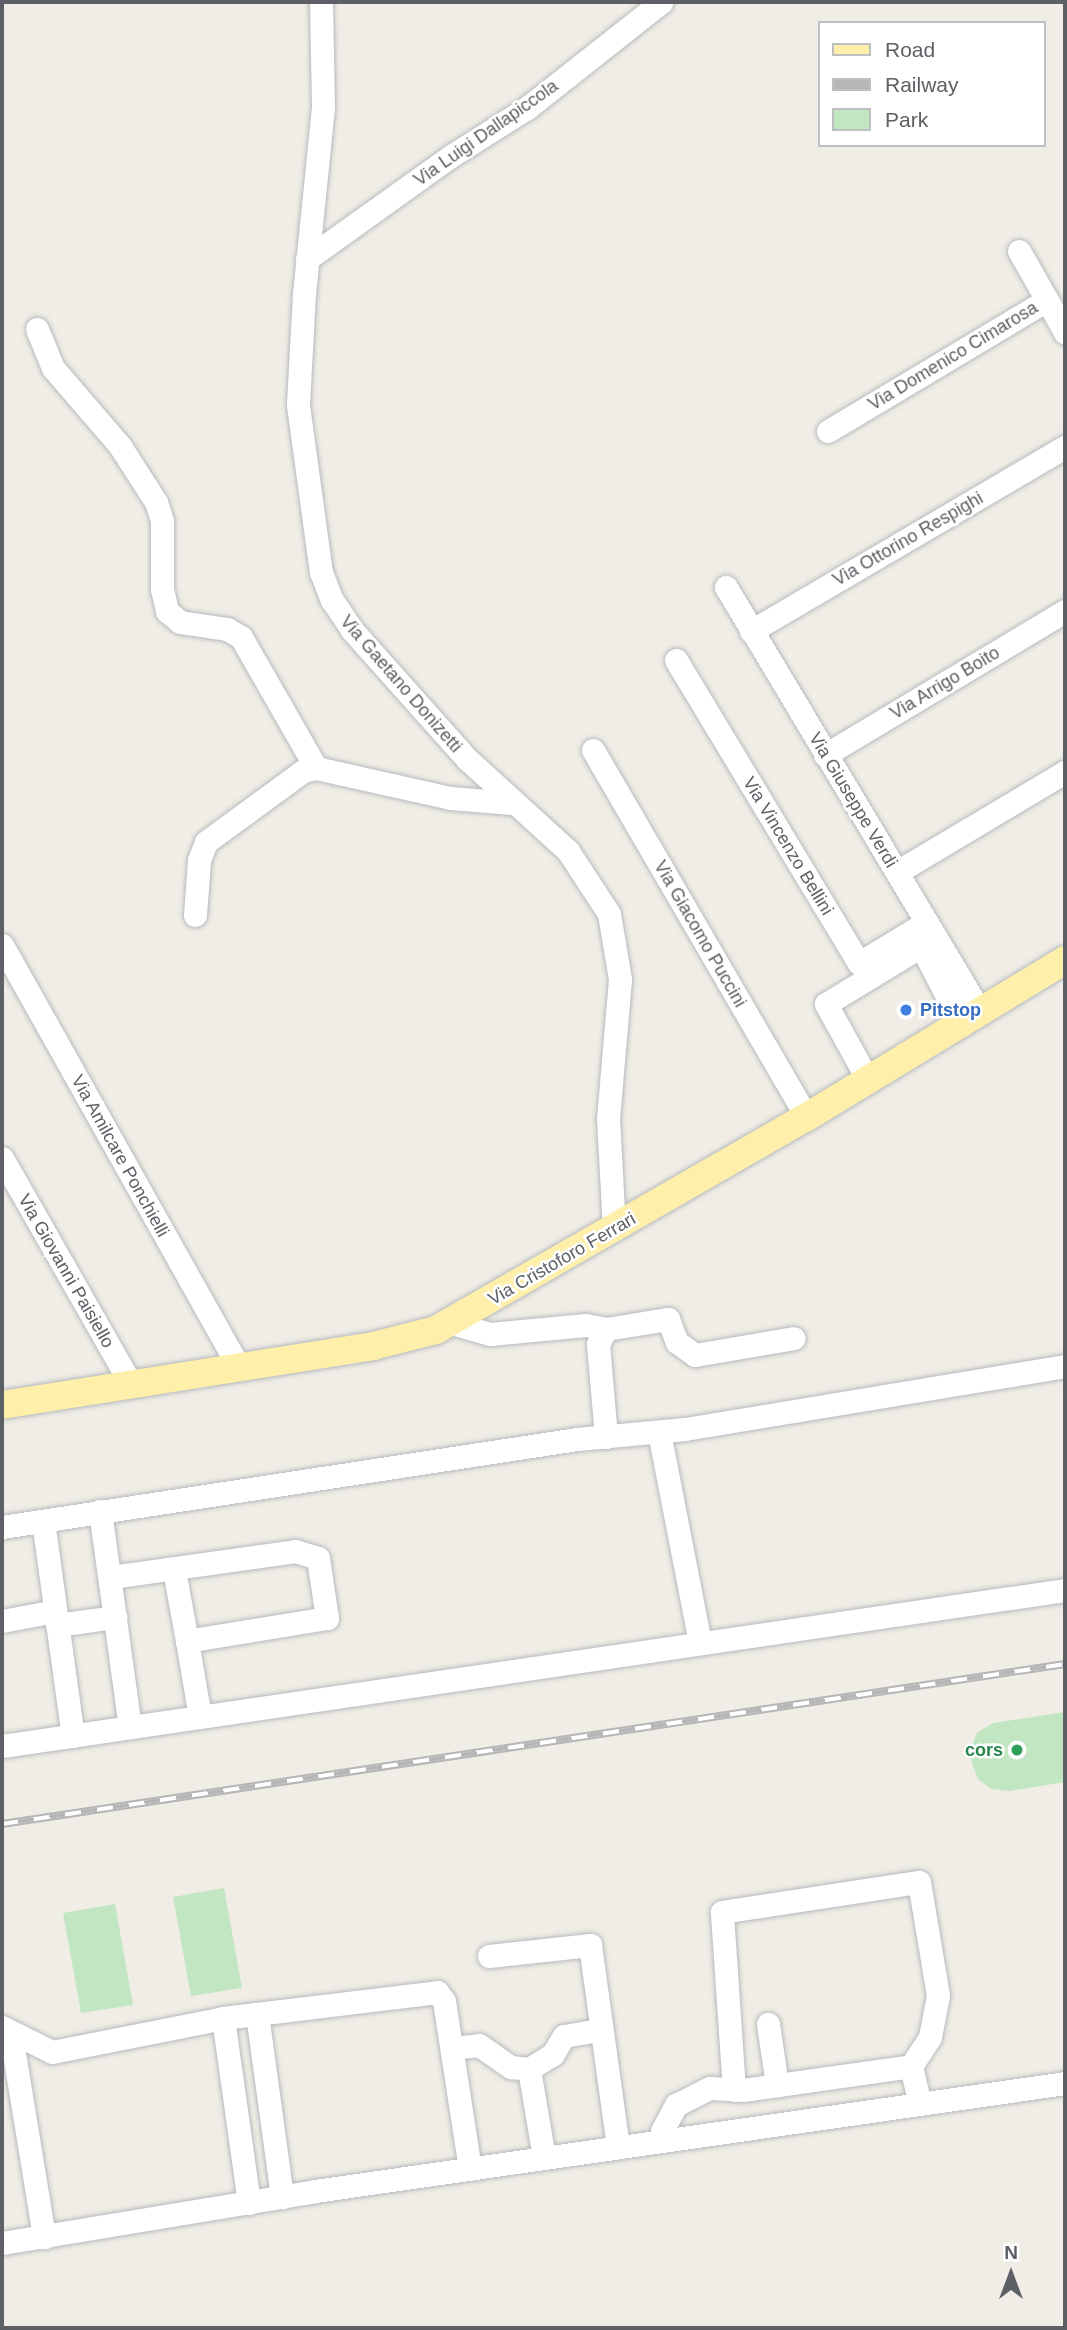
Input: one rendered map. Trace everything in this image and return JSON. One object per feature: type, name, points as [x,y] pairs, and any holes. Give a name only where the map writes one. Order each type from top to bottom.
[{"type":"main road","name":"Via Cristoforo Ferrari","points":[[2,1405],[398,1341],[451,1323],[807,1117],[1065,960]]},
{"type":"street","name":"Via Gaetano Donizetti","points":[[321,2],[323,107],[307,259],[299,422],[326,587],[352,629],[467,759],[580,866],[605,906],[616,940],[620,987],[608,1131],[614,1228]]},
{"type":"street","name":"Via Luigi Dallapiccola","points":[[307,259],[451,156],[527,108],[661,2]]},
{"type":"street","points":[[1019,251],[1047,300]]},
{"type":"street","name":"Via Domenico Cimarosa","points":[[828,431],[1047,300],[1065,332]]},
{"type":"street","points":[[37,329],[53,368],[120,446],[156,502],[162,521],[162,589],[167,611],[185,624],[223,628],[241,637],[316,768]]},
{"type":"street","name":"Via Ottorino Respighi","points":[[751,631],[1065,447]]},
{"type":"street","name":"Via Giuseppe Verdi","points":[[726,587],[927,922],[971,1018]]},
{"type":"street","name":"Via Arrigo Boito","points":[[825,755],[1065,611]]},
{"type":"street","name":"Via Vincenzo Bellini","points":[[676,660],[859,963],[927,922]]},
{"type":"street","name":"Via Giacomo Puccini","points":[[593,750],[807,1117]]},
{"type":"street","points":[[195,915],[200,860],[206,842],[289,778],[316,768],[450,798],[512,803]]},
{"type":"street","points":[[897,872],[1065,772]]},
{"type":"street","name":"Via Amilcare Ponchielli","points":[[2,945],[239,1367]]},
{"type":"street","points":[[867,1080],[825,1004],[921,946],[971,1018]]},
{"type":"street","name":"Via Giovanni Paisiello","points":[[2,1158],[131,1384]]},
{"type":"street","points":[[451,1323],[490,1334],[586,1325],[606,1329],[668,1319],[677,1342],[695,1355],[794,1338]]},
{"type":"street","points":[[606,1329],[598,1358],[606,1437]]},
{"type":"street","points":[[2,1527],[606,1437],[659,1432],[1065,1366]]},
{"type":"street","points":[[659,1432],[700,1643]]},
{"type":"street","points":[[100,1511],[130,1727]]},
{"type":"street","points":[[43,1521],[73,1736]]},
{"type":"street","points":[[111,1577],[295,1551],[318,1558],[327,1618],[187,1641]]},
{"type":"street","points":[[174,1570],[200,1717]]},
{"type":"street","points":[[2,1746],[1065,1590]]},
{"type":"street","points":[[2,1620],[114,1617]]},
{"type":"street","points":[[734,2090],[722,1912],[919,1882],[938,1995],[930,2037],[911,2066],[920,2104]]},
{"type":"street","points":[[489,1956],[590,1945],[598,2029],[618,2147]]},
{"type":"street","points":[[2,2027],[52,2052],[223,2018],[437,1992],[444,2001],[470,2169]]},
{"type":"street","points":[[257,2014],[282,2197]]},
{"type":"street","points":[[223,2018],[249,2203]]},
{"type":"street","points":[[768,2024],[777,2085]]},
{"type":"street","points":[[2,2027],[12,2040],[44,2237]]},
{"type":"street","points":[[452,2048],[479,2045],[511,2067],[529,2069],[553,2054],[564,2036],[598,2029]]},
{"type":"street","points":[[663,2140],[662,2131],[676,2105],[710,2088],[734,2090],[911,2066]]},
{"type":"street","points":[[529,2069],[544,2158]]},
{"type":"street","points":[[2,2243],[282,2197],[1065,2083]]},
{"type":"green space","name":"cors","points":[[1065,1712],[1065,1782],[1009,1791],[991,1789],[978,1779],[969,1754],[977,1733],[993,1723]]},
{"type":"green space","points":[[224,1888],[242,1988],[191,1996],[173,1897]]},
{"type":"green space","points":[[115,1904],[133,2005],[81,2013],[63,1913]]},
{"type":"railway","points":[[2,1824],[1065,1664]]},
{"type":"place","name":"Pitstop","points":[[906,1010]]},
{"type":"place","name":"cors","points":[[1017,1750]]}]
